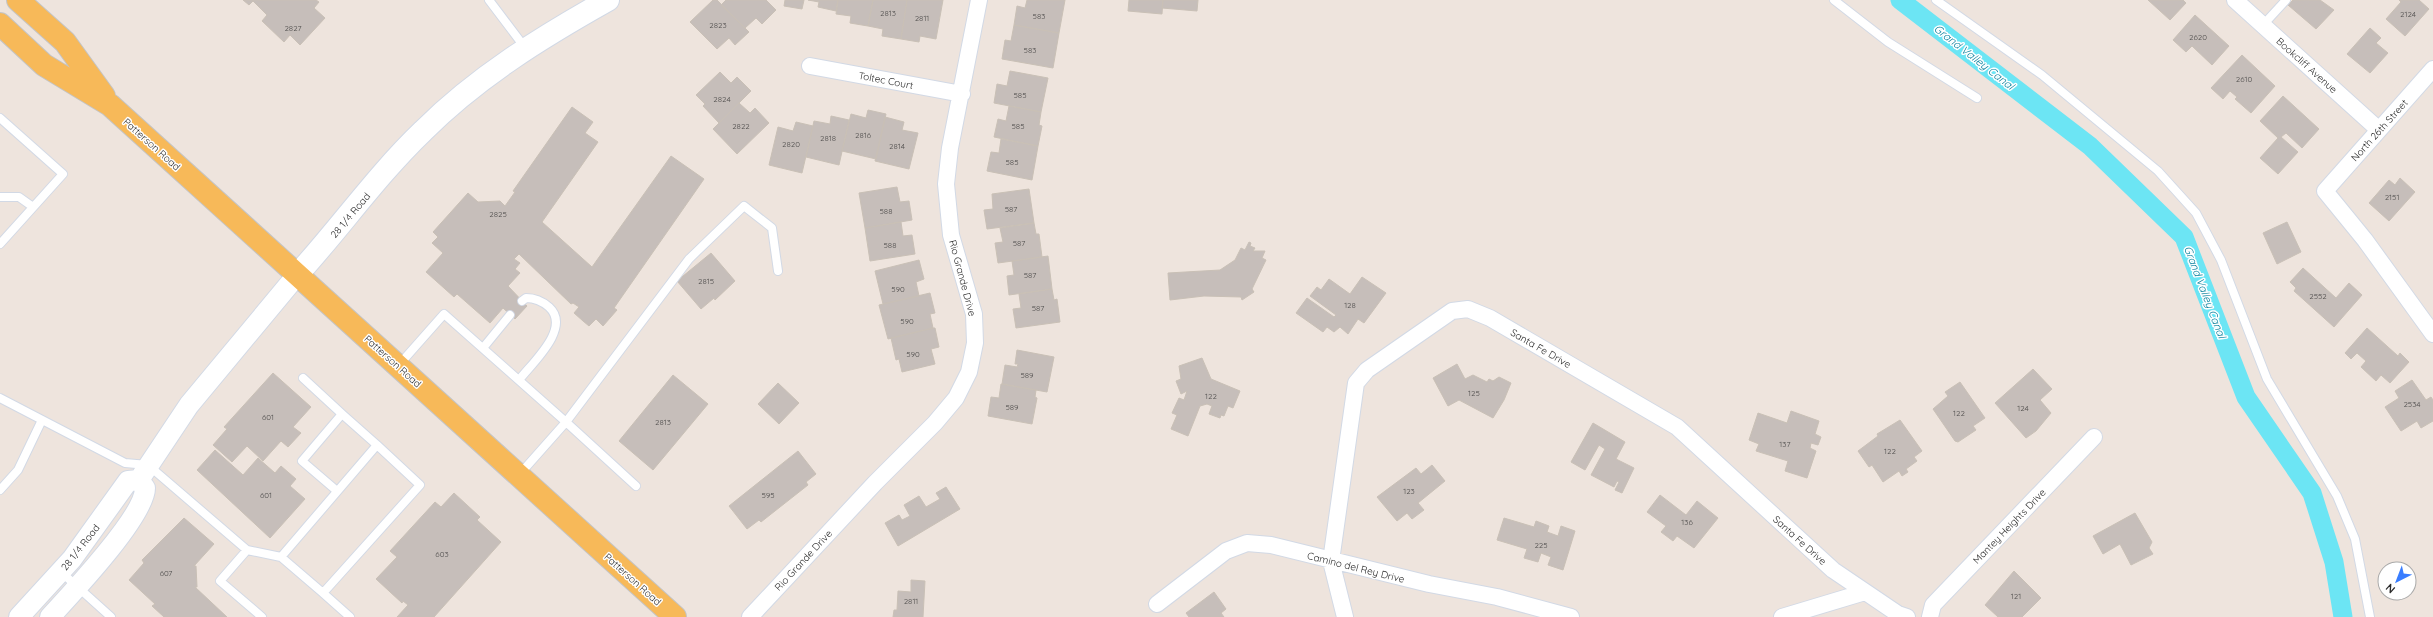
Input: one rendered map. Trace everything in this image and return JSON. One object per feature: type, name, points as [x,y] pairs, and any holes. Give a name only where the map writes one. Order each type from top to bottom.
[{"type":"main road","name":"Patterson Road","points":[[18,0],[65,42],[110,105]]},
{"type":"main road","name":"28 1/4 Road","points":[[298,275],[392,162],[423,130],[487,76],[526,49],[608,0]]},
{"type":"main road","name":"Patterson Road","points":[[0,24],[44,65],[110,105],[675,617]]},
{"type":"street","name":"Rio Grande Drive","points":[[750,617],[875,482],[935,423],[956,398],[969,372],[975,343],[974,314],[951,235],[946,184],[950,148],[980,0]]},
{"type":"street","name":"Bookcliff Avenue","points":[[2235,0],[2379,130]]},
{"type":"street","name":"Toltec Court","points":[[810,66],[962,94]]},
{"type":"street","name":"North 26th Street","points":[[2433,69],[2325,191],[2365,240],[2433,334]]},
{"type":"street","name":"28 1/4 Road","points":[[19,617],[61,572],[90,536],[119,491],[128,481],[144,472],[211,377],[298,275]]},
{"type":"street","name":"Santa Fe Drive","points":[[1344,617],[1331,561],[1356,383],[1367,370],[1452,311],[1468,309],[1490,318],[1677,428],[1833,570],[1898,614],[1907,617]]},
{"type":"street","name":"Mantey Heights Drive","points":[[1930,617],[1933,605],[2094,437]]},
{"type":"street","points":[[50,617],[77,587],[123,530],[141,504],[145,488],[144,472]]},
{"type":"street","name":"Camino del Rey Drive","points":[[1157,604],[1226,550],[1247,543],[1271,545],[1331,561],[1497,597],[1571,617]]},
{"type":"street","points":[[1782,617],[1865,592]]},
{"type":"lane","points":[[489,0],[526,49]]},
{"type":"lane","points":[[1834,0],[1888,42],[1977,98]]},
{"type":"lane","points":[[1936,0],[2042,76],[2158,171],[2196,213],[2221,260],[2268,379],[2337,496],[2355,539],[2370,617]]},
{"type":"lane","points":[[2263,25],[2286,0]]},
{"type":"lane","points":[[0,118],[63,174],[0,244]]},
{"type":"lane","points":[[0,198],[19,197],[33,207]]},
{"type":"lane","points":[[519,476],[566,422],[689,259],[744,206],[772,228],[778,271]]},
{"type":"lane","points":[[519,380],[554,336],[557,321],[552,310],[542,302],[526,298],[522,302]]},
{"type":"lane","points":[[398,366],[444,314],[636,486]]},
{"type":"lane","points":[[482,348],[510,315]]},
{"type":"lane","points":[[303,378],[420,485],[323,593]]},
{"type":"lane","points":[[0,398],[144,472],[247,550],[281,557],[350,617]]},
{"type":"lane","points":[[337,491],[302,461],[342,414]]},
{"type":"lane","points":[[0,490],[18,470],[42,420]]},
{"type":"lane","points":[[281,557],[377,445]]},
{"type":"lane","points":[[247,550],[220,581],[262,617]]},
{"type":"lane","points":[[61,572],[111,617]]},
{"type":"building","points":[[243,0],[316,0],[319,2],[314,8],[325,18],[300,45],[290,35],[284,42],[262,21],[267,15],[253,1],[249,5]]},
{"type":"building","points":[[713,0],[717,0],[749,32],[735,45],[729,38],[717,49],[690,22]]},
{"type":"building","points":[[726,0],[766,0],[776,10],[762,24],[756,18],[745,28],[721,5]]},
{"type":"building","points":[[785,0],[804,0],[802,9],[784,6]]},
{"type":"building","points":[[808,0],[838,0],[836,11],[818,7],[819,2]]},
{"type":"building","points":[[838,0],[873,0],[868,26],[850,23],[851,16],[836,14]]},
{"type":"building","points":[[873,0],[907,0],[901,39],[882,36],[883,29],[868,26]]},
{"type":"building","points":[[907,0],[943,0],[936,39],[920,36],[919,42],[901,39]]},
{"type":"building","points":[[1027,0],[1065,0],[1059,33],[1014,25],[1017,6],[1025,8]]},
{"type":"building","points":[[1129,0],[1163,0],[1162,14],[1128,11]]},
{"type":"building","points":[[1163,0],[1198,0],[1197,11],[1162,8]]},
{"type":"building","points":[[2148,0],[2183,0],[2186,3],[2170,20]]},
{"type":"building","points":[[2293,0],[2320,0],[2334,10],[2316,29],[2288,5]]},
{"type":"building","points":[[2399,0],[2419,0],[2429,9],[2405,36],[2386,19],[2401,2]]},
{"type":"building","points":[[2195,15],[2229,46],[2212,65],[2192,46],[2186,52],[2173,40]]},
{"type":"building","points":[[1014,25],[1059,33],[1053,68],[1002,59],[1005,40],[1011,41]]},
{"type":"building","points":[[2370,28],[2381,38],[2376,43],[2388,53],[2370,73],[2347,54]]},
{"type":"building","points":[[2242,55],[2275,86],[2251,113],[2235,99],[2237,97],[2230,91],[2223,99],[2211,88]]},
{"type":"building","points":[[1010,71],[1048,78],[1041,112],[994,103],[997,84],[1007,86]]},
{"type":"building","points":[[720,72],[731,83],[737,77],[751,91],[719,123],[703,106],[705,104],[696,95]]},
{"type":"building","points":[[2283,96],[2319,129],[2302,148],[2286,133],[2281,137],[2298,152],[2278,174],[2260,158],[2278,138],[2260,121]]},
{"type":"building","points":[[739,103],[750,113],[755,108],[769,123],[737,154],[713,129]]},
{"type":"building","points":[[1009,106],[1041,112],[1039,125],[1042,126],[1038,146],[994,137],[998,119],[1006,121]]},
{"type":"building","points":[[572,107],[593,122],[585,133],[598,142],[542,222],[592,267],[671,156],[704,179],[614,308],[617,310],[603,326],[596,319],[589,326],[583,321],[574,313],[579,307],[573,303],[571,304],[519,254],[514,259],[520,263],[515,269],[520,273],[508,286],[527,306],[515,319],[503,308],[490,323],[457,294],[454,297],[426,272],[443,253],[432,243],[438,237],[433,232],[468,193],[478,202],[500,201],[505,206],[515,192],[513,191]]},
{"type":"building","points":[[868,110],[886,114],[876,159],[842,151],[851,114],[866,118]]},
{"type":"building","points":[[831,116],[849,120],[839,165],[806,157],[814,121],[830,124]]},
{"type":"building","points":[[885,117],[904,122],[902,130],[918,133],[909,169],[875,161]]},
{"type":"building","points":[[796,122],[813,126],[802,173],[769,165],[778,127],[793,131]]},
{"type":"building","points":[[1001,139],[1038,146],[1032,180],[987,171],[991,152],[999,153]]},
{"type":"building","points":[[2400,178],[2415,192],[2389,221],[2369,203],[2389,180],[2395,185]]},
{"type":"building","points":[[897,187],[900,202],[909,201],[912,220],[865,228],[859,193]]},
{"type":"building","points":[[1029,189],[1034,223],[987,229],[984,210],[993,209],[992,194]]},
{"type":"building","points":[[901,222],[903,236],[912,235],[915,254],[870,261],[865,228]]},
{"type":"building","points":[[2287,222],[2301,252],[2277,264],[2263,233]]},
{"type":"building","points":[[1034,223],[1036,234],[1039,234],[1042,257],[998,263],[995,243],[1003,242],[1000,228]]},
{"type":"building","points":[[1249,242],[1251,243],[1250,246],[1255,248],[1253,251],[1265,251],[1262,258],[1266,260],[1252,289],[1254,292],[1242,300],[1241,297],[1204,296],[1170,300],[1168,273],[1220,270],[1235,260],[1241,248],[1245,250]]},
{"type":"building","points":[[711,253],[735,281],[715,300],[714,298],[701,309],[677,281]]},
{"type":"building","points":[[1048,256],[1052,289],[1009,295],[1007,276],[1014,275],[1012,261]]},
{"type":"building","points":[[919,260],[924,279],[916,282],[919,296],[883,304],[875,271]]},
{"type":"building","points":[[2303,268],[2336,298],[2349,283],[2362,295],[2334,327],[2294,291],[2296,288],[2290,282]]},
{"type":"building","points":[[1362,277],[1386,293],[1364,323],[1358,319],[1348,334],[1340,327],[1334,332],[1327,327],[1323,332],[1296,313],[1307,298],[1334,317],[1336,315],[1310,296],[1317,287],[1321,290],[1329,279],[1350,294]]},
{"type":"building","points":[[1052,289],[1054,300],[1057,299],[1060,322],[1016,328],[1013,309],[1021,308],[1019,294]]},
{"type":"building","points":[[930,293],[935,313],[930,314],[933,328],[888,339],[879,305]]},
{"type":"building","points":[[935,328],[939,347],[931,349],[935,364],[902,372],[899,359],[896,360],[891,338]]},
{"type":"building","points":[[2367,328],[2398,356],[2400,353],[2409,362],[2390,383],[2381,375],[2376,381],[2361,367],[2366,361],[2357,353],[2351,359],[2345,353]]},
{"type":"building","points":[[1017,350],[1054,357],[1047,392],[1002,384],[1005,365],[1017,367],[1018,364],[1015,364]]},
{"type":"building","points":[[1202,358],[1211,379],[1240,391],[1233,408],[1228,406],[1224,416],[1221,415],[1220,418],[1209,414],[1212,406],[1207,404],[1200,406],[1188,436],[1171,429],[1177,415],[1172,413],[1179,398],[1184,400],[1187,391],[1181,394],[1176,381],[1181,379],[1179,366]]},
{"type":"building","points":[[1457,364],[1465,379],[1473,375],[1487,382],[1489,379],[1493,381],[1499,377],[1511,383],[1504,400],[1493,418],[1459,400],[1448,406],[1433,378]]},
{"type":"building","points":[[2033,369],[2052,389],[2040,400],[2051,413],[2036,431],[2026,438],[1995,403]]},
{"type":"building","points":[[273,373],[311,407],[293,427],[301,433],[288,447],[281,441],[263,461],[247,446],[232,462],[213,445],[227,429],[224,427]]},
{"type":"building","points":[[673,375],[708,404],[653,470],[619,441]]},
{"type":"building","points":[[2412,380],[2426,400],[2431,397],[2433,400],[2433,421],[2421,428],[2417,421],[2401,431],[2385,407],[2399,398],[2395,391]]},
{"type":"building","points":[[1960,382],[1985,418],[1973,426],[1976,430],[1958,442],[1955,441],[1933,409],[1948,396],[1945,392]]},
{"type":"building","points":[[778,383],[799,403],[779,424],[758,404]]},
{"type":"building","points":[[1001,384],[1036,390],[1035,397],[1037,398],[1032,424],[988,416],[991,397],[999,398]]},
{"type":"building","points":[[1791,411],[1819,421],[1815,434],[1821,437],[1818,445],[1811,443],[1810,448],[1816,451],[1807,478],[1785,471],[1788,461],[1756,451],[1759,444],[1749,440],[1758,413],[1787,423]]},
{"type":"building","points":[[1900,420],[1922,451],[1914,457],[1917,461],[1906,469],[1908,472],[1902,476],[1899,471],[1883,482],[1872,465],[1869,467],[1858,451],[1878,436],[1877,434]]},
{"type":"building","points":[[1593,423],[1625,442],[1616,459],[1634,468],[1622,493],[1615,490],[1619,482],[1617,481],[1614,487],[1591,475],[1605,449],[1599,445],[1585,470],[1571,462]]},
{"type":"building","points":[[215,450],[243,475],[258,458],[275,473],[281,466],[296,479],[290,486],[305,499],[270,538],[197,470]]},
{"type":"building","points":[[798,451],[816,474],[806,482],[808,485],[761,522],[759,520],[747,529],[729,506]]},
{"type":"building","points":[[1432,465],[1445,481],[1418,503],[1424,510],[1412,519],[1407,513],[1397,521],[1377,497],[1416,468],[1421,474]]},
{"type":"building","points":[[946,487],[960,509],[898,546],[885,523],[899,515],[902,520],[910,516],[904,505],[919,496],[926,507],[940,499],[936,493]]},
{"type":"building","points":[[454,493],[480,517],[477,520],[501,542],[434,617],[397,617],[408,605],[403,601],[402,603],[376,579],[397,557],[390,551],[435,502],[441,507]]},
{"type":"building","points":[[1660,495],[1686,515],[1697,501],[1718,518],[1694,548],[1677,536],[1673,541],[1661,532],[1666,526],[1647,512]]},
{"type":"building","points":[[2135,513],[2152,542],[2149,548],[2153,554],[2131,565],[2120,544],[2103,554],[2093,536]]},
{"type":"building","points":[[184,518],[214,544],[194,566],[196,566],[197,587],[195,587],[227,617],[164,617],[152,606],[155,604],[129,580],[144,563],[142,560]]},
{"type":"building","points":[[1504,518],[1534,527],[1536,521],[1549,526],[1547,532],[1558,536],[1561,526],[1575,531],[1563,570],[1548,565],[1551,557],[1541,553],[1538,562],[1524,558],[1527,549],[1497,540]]},
{"type":"building","points":[[2014,571],[2041,598],[2022,617],[1998,617],[1985,605]]},
{"type":"building","points":[[911,580],[925,581],[923,617],[893,617],[894,610],[897,610],[898,591],[911,592]]},
{"type":"building","points":[[1214,592],[1226,609],[1221,613],[1224,617],[1189,617],[1186,613]]},
{"type":"waterway","name":"Grand Valley Canal","points":[[1900,0],[2090,146],[2184,237],[2246,397],[2312,493],[2334,562],[2343,617]]}]
